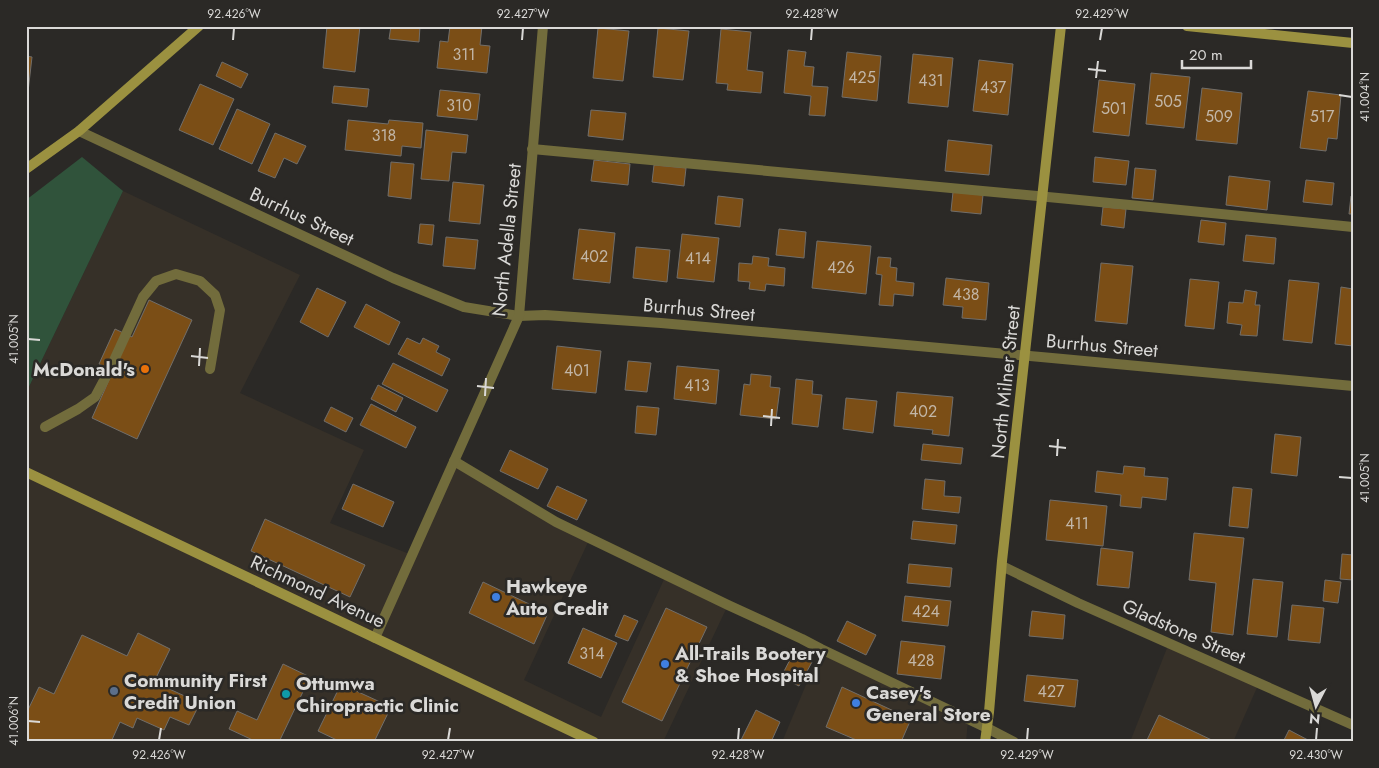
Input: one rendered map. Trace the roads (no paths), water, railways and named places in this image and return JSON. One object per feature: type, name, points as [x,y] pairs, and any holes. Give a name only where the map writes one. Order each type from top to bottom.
[{"type":"main road","points":[[26,170],[79,131],[199,26]]},
{"type":"main road","name":"North Milner Street","points":[[985,742],[1002,566],[1061,26]]},
{"type":"main road","points":[[1186,26],[1353,43]]},
{"type":"main road","name":"Richmond Avenue","points":[[26,472],[594,742]]},
{"type":"street","name":"North Adella Street","points":[[375,638],[519,316],[543,26]]},
{"type":"street","name":"Burrhus Street","points":[[79,131],[411,286],[464,308],[519,316],[545,315],[652,322],[1353,386]]},
{"type":"street","points":[[532,149],[1353,227]]},
{"type":"street","points":[[45,427],[78,409],[95,397],[110,370],[143,297],[156,281],[176,274],[200,281],[215,295],[220,310],[210,369]]},
{"type":"street","points":[[454,461],[556,522],[1014,742]]},
{"type":"street","name":"Gladstone Street","points":[[1002,566],[1078,603],[1353,725]]},
{"type":"place","name":"McDonald's","points":[[145,369]]},
{"type":"place","name":"Hawkeye Auto Credit","points":[[496,597]]},
{"type":"place","name":"All-Trails Bootery & Shoe Hospital","points":[[665,664]]},
{"type":"place","name":"Community First Credit Union","points":[[114,691]]},
{"type":"place","name":"Ottumwa Chiropractic Clinic","points":[[286,694]]},
{"type":"place","name":"Casey's General Store","points":[[856,703]]}]
